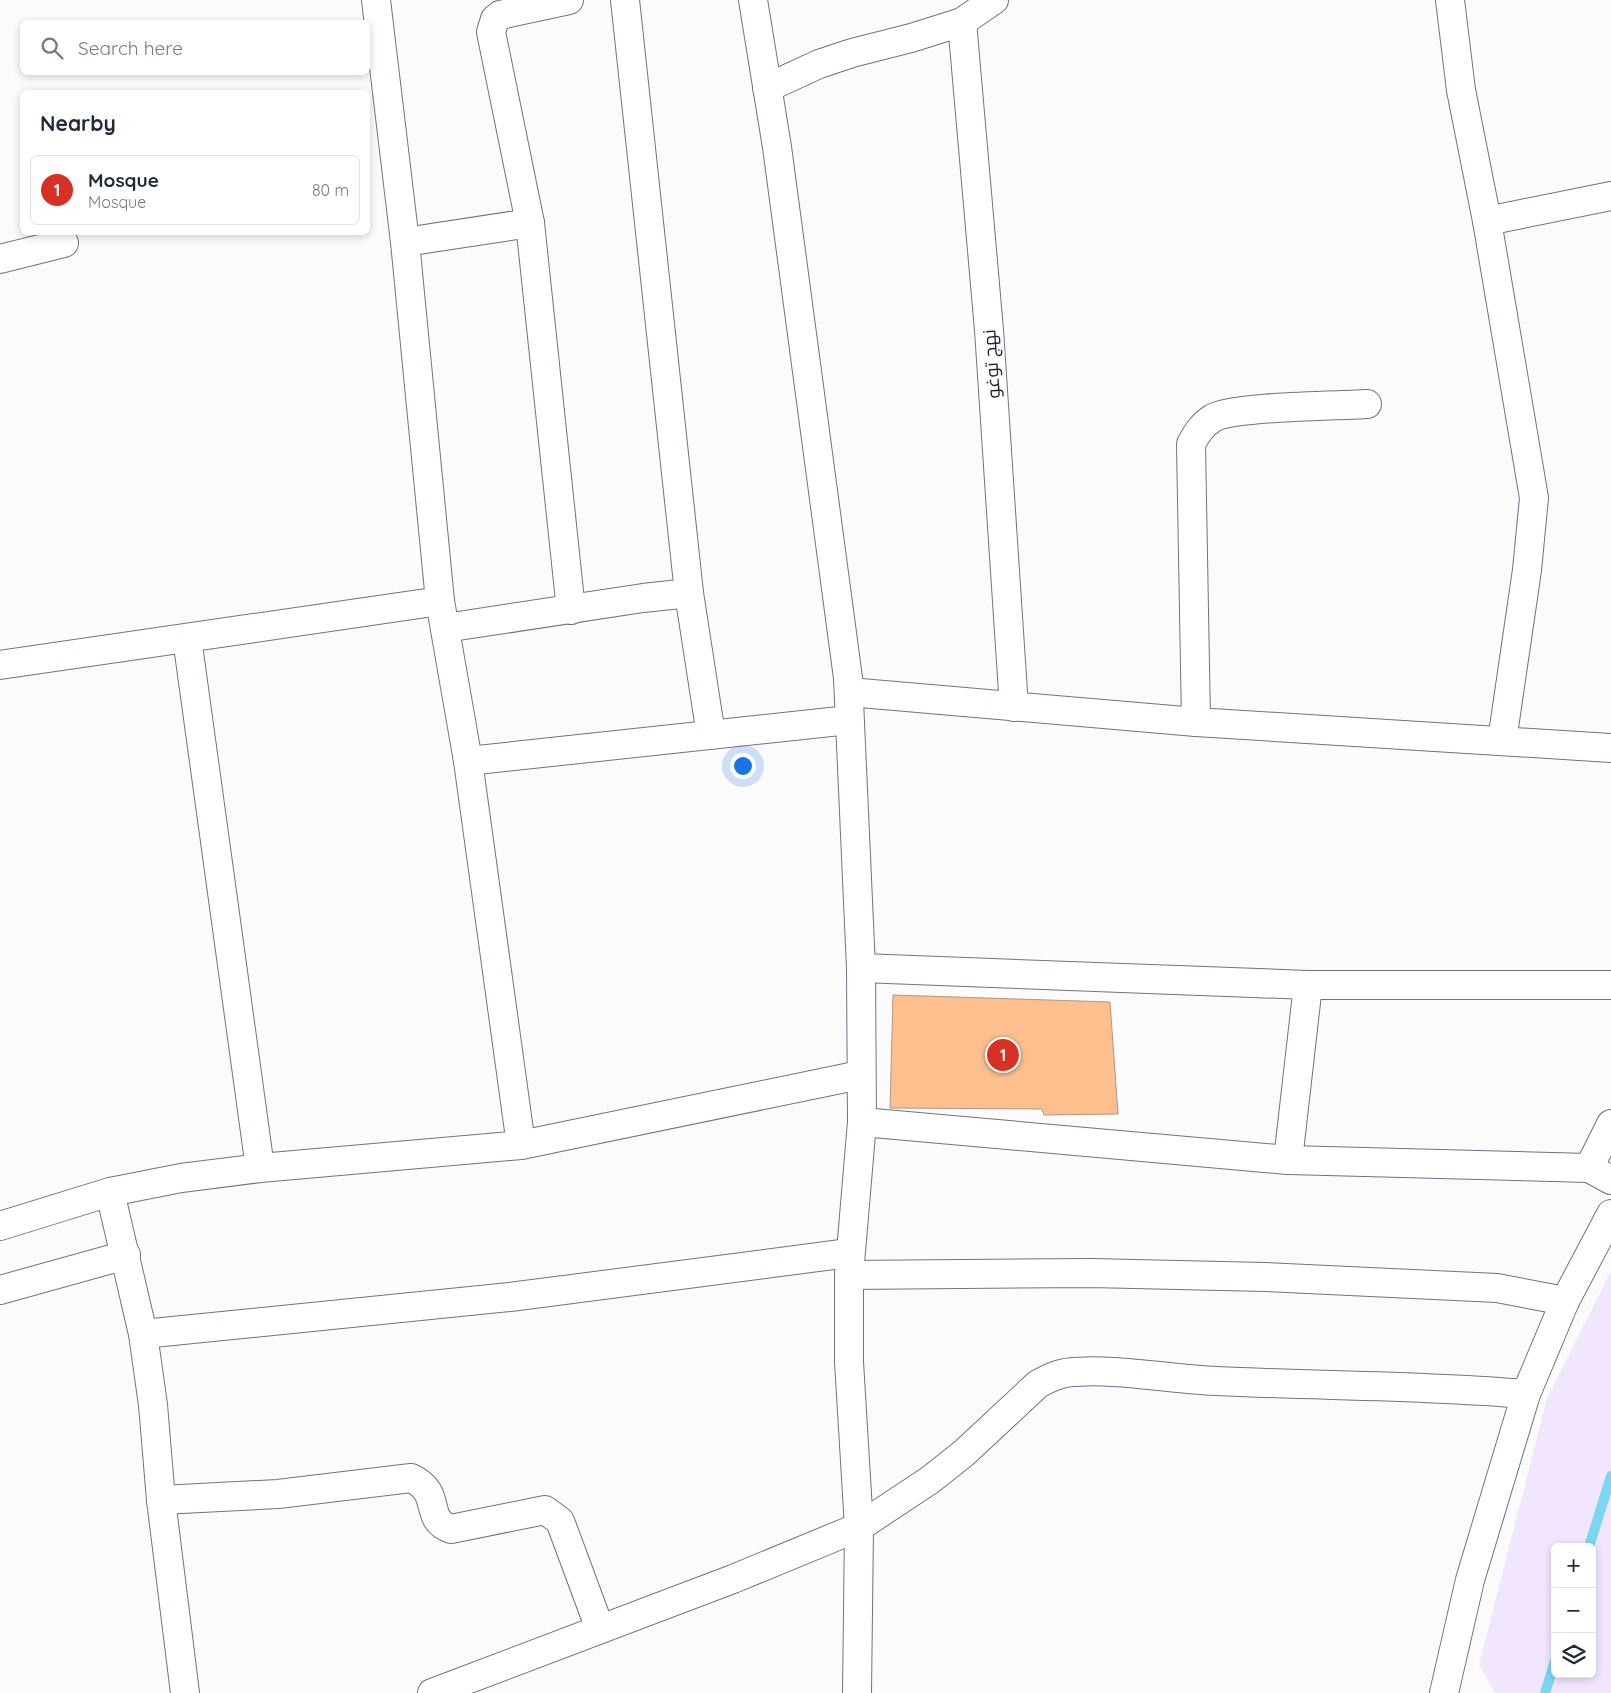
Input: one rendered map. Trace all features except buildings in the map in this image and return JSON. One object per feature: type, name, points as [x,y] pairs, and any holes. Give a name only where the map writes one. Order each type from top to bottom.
[{"type":"street","points":[[376,0],[405,242],[440,601],[468,761],[521,1145]]},
{"type":"street","points":[[569,0],[506,13],[495,19],[491,32],[530,223],[571,610]]},
{"type":"street","points":[[625,0],[689,593],[710,735]]},
{"type":"street","points":[[753,0],[768,88],[807,362],[849,692],[861,968],[860,1075],[862,1122],[849,1264],[848,1362],[859,1527],[857,1693]]},
{"type":"street","points":[[768,88],[819,64],[852,52],[911,38],[962,22],[994,0]]},
{"type":"street","points":[[1450,0],[1461,90],[1487,221],[1534,498],[1528,570],[1502,741]]},
{"type":"street","name":"نهج توغو","points":[[962,22],[988,330],[1014,707]]},
{"type":"street","points":[[1487,221],[1611,196]]},
{"type":"street","points":[[405,242],[530,223]]},
{"type":"street","points":[[0,259],[64,243]]},
{"type":"street","points":[[1196,722],[1190,444],[1201,427],[1215,417],[1243,412],[1367,404]]},
{"type":"street","points":[[445,628],[642,598],[689,593]]},
{"type":"street","points":[[0,665],[440,601]]},
{"type":"street","points":[[187,638],[260,1168]]},
{"type":"street","points":[[849,692],[1196,722],[1611,748]]},
{"type":"street","points":[[468,761],[849,720]]},
{"type":"street","points":[[861,968],[1308,985],[1611,985]]},
{"type":"street","points":[[1288,1160],[1308,985]]},
{"type":"street","points":[[0,1226],[110,1192],[181,1178],[260,1168],[521,1145],[860,1075]]},
{"type":"street","points":[[862,1122],[1288,1160],[1600,1174],[1611,1124]]},
{"type":"street","points":[[110,1192],[126,1255],[142,1334],[153,1405],[161,1500],[185,1693]]},
{"type":"street","points":[[1444,1693],[1470,1580],[1526,1394],[1565,1301],[1611,1214]]},
{"type":"street","points":[[0,1290],[126,1255]]},
{"type":"street","points":[[142,1334],[849,1264],[1265,1277],[1497,1288],[1565,1301]]},
{"type":"street","points":[[432,1693],[859,1527],[930,1480],[964,1453],[1038,1384],[1052,1376],[1066,1373],[1109,1373],[1216,1381],[1446,1387],[1526,1394]]},
{"type":"street","points":[[161,1500],[278,1494],[411,1478],[422,1483],[429,1491],[436,1520],[442,1526],[451,1529],[546,1510],[560,1521],[600,1629]]},
{"type":"shaded area","points":[[1611,1271],[1611,1693],[1495,1693],[1479,1665],[1547,1398]]},
{"type":"waterway","points":[[1590,1543],[1611,1476]]},
{"type":"waterway","points":[[1545,1693],[1551,1674]]},
{"type":"place","name":"Mosque","points":[[1003,1055]]}]
